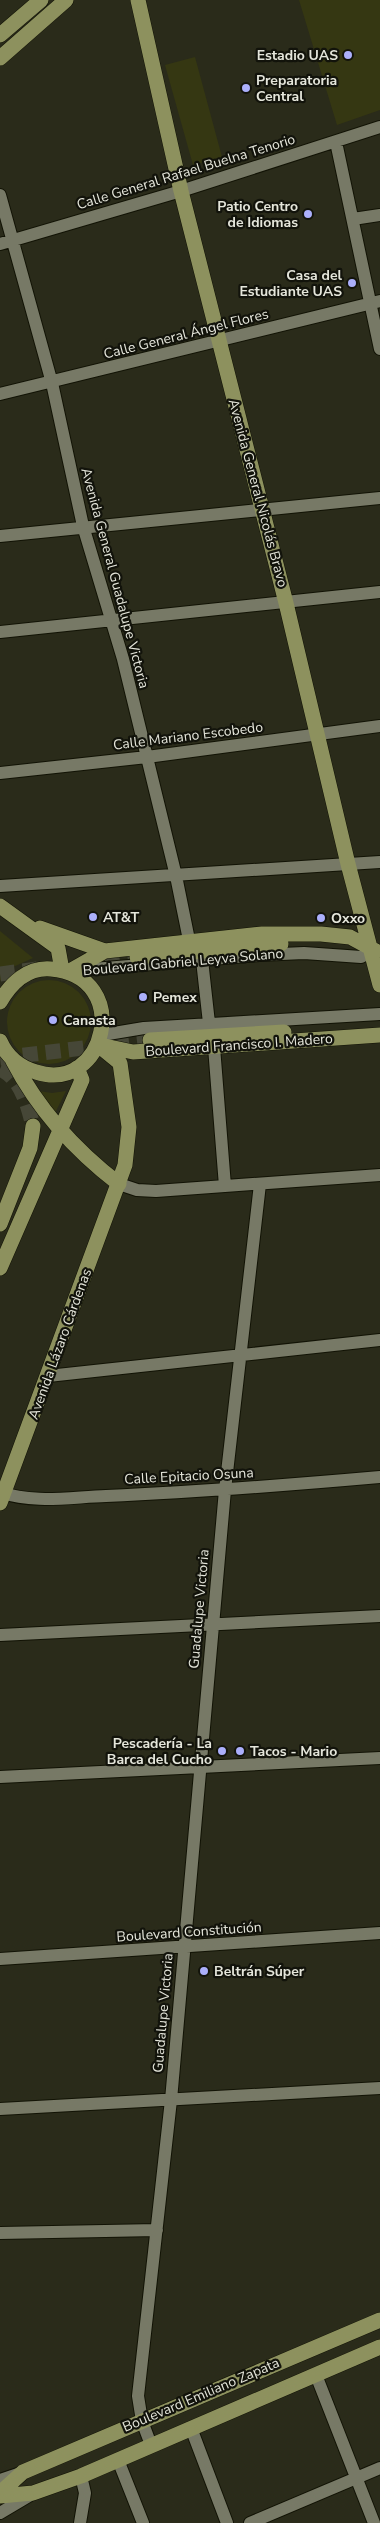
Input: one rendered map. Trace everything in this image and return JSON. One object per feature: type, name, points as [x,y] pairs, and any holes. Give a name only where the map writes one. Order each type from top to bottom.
[{"type":"main road","points":[[0,36],[41,0]]},
{"type":"main road","points":[[0,58],[66,0]]},
{"type":"main road","name":"Avenida General Nicolás Bravo","points":[[138,0],[180,191],[286,603],[348,864],[376,951],[380,984]]},
{"type":"main road","points":[[0,906],[58,948],[65,971]]},
{"type":"main road","points":[[18,919],[105,951]]},
{"type":"main road","name":"Boulevard Gabriel Leyva Solano","points":[[65,971],[105,951],[189,940],[262,934],[321,934],[350,937],[376,951]]},
{"type":"main road","points":[[137,957],[269,944],[307,943],[376,951]]},
{"type":"main road","points":[[0,1002],[8,989],[19,978],[40,970],[65,971],[85,981],[95,992],[104,1020],[99,1042],[90,1058],[77,1068],[60,1074],[42,1075],[26,1069],[11,1059]]},
{"type":"main road","points":[[150,1040],[380,1028]]},
{"type":"main road","name":"Boulevard Francisco I. Madero","points":[[99,1042],[134,1052],[380,1035]]},
{"type":"main road","points":[[0,1041],[30,1094],[95,1166],[119,1184]]},
{"type":"main road","name":"Avenida Lázaro Cárdenas","points":[[1,1496],[48,1376],[119,1184],[128,1150],[128,1117],[120,1064],[99,1042]]},
{"type":"main road","points":[[0,1268],[82,1080],[77,1068]]},
{"type":"main road","points":[[0,1224],[28,1156],[33,1126]]},
{"type":"main road","name":"Boulevard Emiliano Zapata","points":[[0,2495],[23,2472],[380,2320]]},
{"type":"main road","name":"Boulevard Emiliano Zapata","points":[[0,2495],[33,2493],[81,2476],[380,2347]]},
{"type":"street","name":"Calle General Rafael Buelna Tenorio","points":[[6,242],[180,191],[380,127]]},
{"type":"street","points":[[336,142],[353,219],[375,302],[380,349]]},
{"type":"street","name":"Avenida General Guadalupe Victoria","points":[[0,195],[6,242],[52,383],[83,526],[112,622],[176,876],[189,940]]},
{"type":"street","points":[[353,219],[380,215]]},
{"type":"street","name":"Calle General Ángel Flores","points":[[0,394],[52,383],[375,302]]},
{"type":"street","points":[[0,536],[83,526],[380,498]]},
{"type":"street","points":[[0,632],[112,622],[380,592]]},
{"type":"street","name":"Calle Mariano Escobedo","points":[[0,773],[146,757],[380,726]]},
{"type":"street","points":[[0,886],[380,862]]},
{"type":"street","name":"Boulevard Gabriel Leyva Solano","points":[[65,971],[304,953],[361,956],[376,951]]},
{"type":"street","points":[[202,960],[210,1023]]},
{"type":"street","name":"Boulevard Francisco I. Madero","points":[[99,1042],[144,1028],[380,1014]]},
{"type":"street","points":[[214,1047],[225,1186]]},
{"type":"street","points":[[119,1184],[137,1190],[156,1191],[380,1175]]},
{"type":"street","points":[[225,1490],[260,1184]]},
{"type":"street","points":[[48,1376],[380,1340]]},
{"type":"street","name":"Calle Epitacio Osuna","points":[[1,1496],[24,1499],[225,1490],[380,1477]]},
{"type":"street","name":"Guadalupe Victoria","points":[[151,2445],[142,2421],[138,2396],[171,2100],[225,1490]]},
{"type":"street","points":[[0,1635],[380,1616]]},
{"type":"street","points":[[0,1777],[380,1758]]},
{"type":"street","name":"Boulevard Constitución","points":[[0,1959],[183,1948],[380,1933]]},
{"type":"street","points":[[0,2109],[380,2088]]},
{"type":"street","points":[[0,2232],[157,2230]]},
{"type":"street","points":[[316,2375],[358,2478],[374,2523]]},
{"type":"street","points":[[191,2428],[227,2523]]},
{"type":"street","points":[[118,2460],[143,2523]]},
{"type":"street","points":[[250,2523],[380,2468]]},
{"type":"street","name":"Boulevard Emiliano Zapata","points":[[0,2480],[23,2472]]},
{"type":"street","points":[[80,2523],[85,2493],[81,2476]]},
{"type":"street","name":"Boulevard Emiliano Zapata","points":[[0,2513],[33,2493]]},
{"type":"green space","name":"Estadio UAS","points":[[299,0],[380,0],[380,110],[337,125]]},
{"type":"green space","points":[[195,57],[222,157],[193,165],[165,65]]},
{"type":"green space","points":[[0,931],[33,958],[13,967],[0,981]]},
{"type":"green space","points":[[49,980],[65,983],[79,992],[88,1006],[91,1022],[88,1038],[79,1052],[65,1061],[49,1064],[33,1061],[19,1052],[10,1038],[7,1022],[10,1006],[19,992],[33,983]]},
{"type":"green space","points":[[32,1090],[52,1093],[66,1091],[55,1113]]},
{"type":"tunnel","points":[[82,964],[137,957]]},
{"type":"tunnel","points":[[0,974],[37,969]]},
{"type":"tunnel","points":[[0,1058],[150,1040]]},
{"type":"tunnel","points":[[0,1069],[7,1073],[18,1086],[26,1102],[33,1126]]},
{"type":"place","name":"Estadio UAS","points":[[348,55]]},
{"type":"place","name":"Preparatoria Central","points":[[246,88]]},
{"type":"place","name":"Patio Centro de Idiomas","points":[[308,214]]},
{"type":"place","name":"Casa del Estudiante UAS","points":[[352,283]]},
{"type":"place","name":"AT&T","points":[[93,917]]},
{"type":"place","name":"Oxxo","points":[[321,918]]},
{"type":"place","name":"Pemex","points":[[143,997]]},
{"type":"place","name":"Canasta","points":[[53,1020]]},
{"type":"place","name":"Pescadería - La Barca del Cucho","points":[[222,1751]]},
{"type":"place","name":"Tacos - Mario","points":[[240,1751]]},
{"type":"place","name":"Beltrán Súper","points":[[204,1971]]}]
